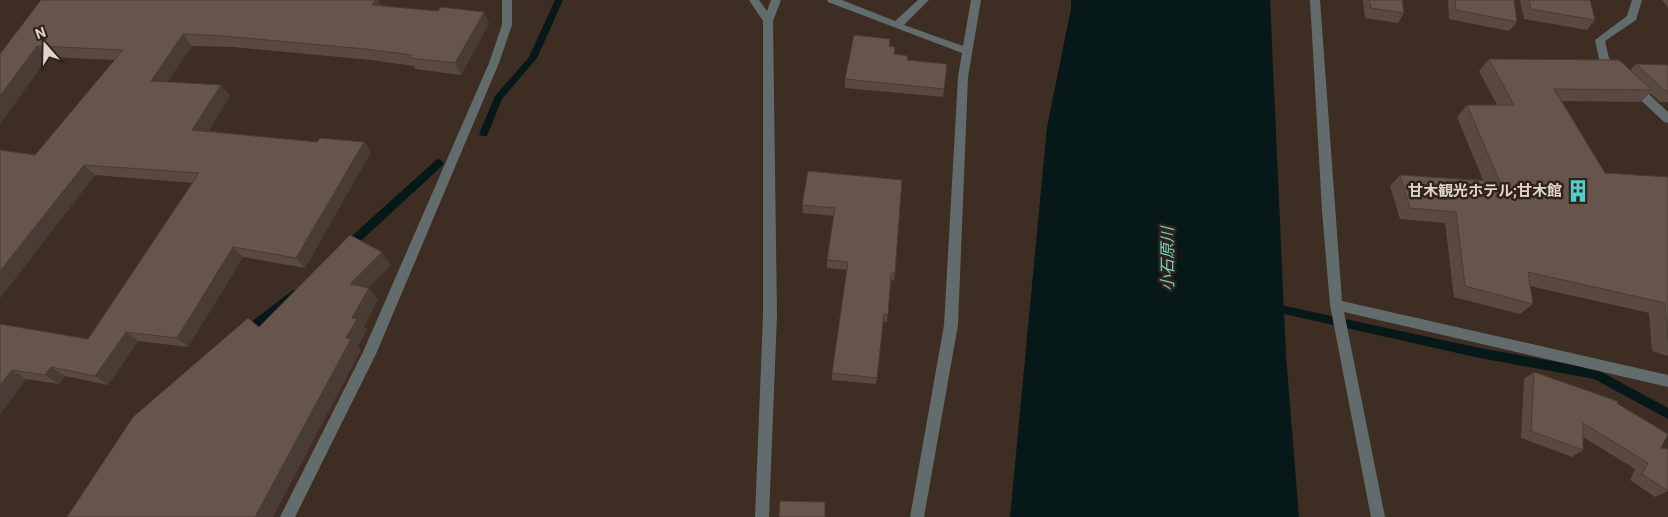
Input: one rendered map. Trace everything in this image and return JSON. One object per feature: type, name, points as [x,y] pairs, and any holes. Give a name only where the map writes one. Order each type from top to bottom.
[{"type":"street","points":[[287,517],[369,354],[494,63],[507,25],[507,0]]},
{"type":"street","points":[[754,0],[768,21]]},
{"type":"street","points":[[762,517],[770,315],[768,21],[776,0]]},
{"type":"street","points":[[832,0],[896,26],[967,51]]},
{"type":"street","points":[[896,26],[924,0]]},
{"type":"street","points":[[917,517],[951,325],[963,77],[976,0]]},
{"type":"street","points":[[1315,0],[1328,211],[1336,305],[1378,517]]},
{"type":"street","points":[[1637,0],[1632,18],[1600,40],[1604,60],[1668,119]]},
{"type":"street","points":[[1336,305],[1668,381]]},
{"type":"water","name":"小石原川","points":[[1071,0],[1270,0],[1286,356],[1299,517],[1010,517],[1047,127],[1071,9]]},
{"type":"building","points":[[41,0],[375,0],[372,5],[438,11],[441,7],[484,12],[455,63],[410,58],[412,55],[365,49],[183,34],[151,81],[221,85],[192,130],[317,142],[320,138],[364,142],[296,258],[233,247],[177,338],[126,332],[95,376],[51,367],[45,375],[12,370],[0,385],[0,324],[88,339],[199,173],[84,165],[0,271],[0,150],[35,155],[123,50],[37,46],[0,96],[0,54]]},
{"type":"building","points":[[1369,0],[1402,0],[1404,13],[1371,8]]},
{"type":"building","points":[[1455,0],[1514,0],[1517,22],[1456,10]]},
{"type":"building","points":[[1529,0],[1590,0],[1595,20],[1531,9]]},
{"type":"building","points":[[854,35],[890,39],[889,46],[895,47],[894,54],[908,56],[907,60],[947,64],[944,89],[845,79]]},
{"type":"building","points":[[1489,59],[1619,60],[1652,90],[1554,89],[1605,173],[1668,177],[1668,340],[1665,303],[1528,272],[1533,304],[1465,286],[1456,212],[1410,208],[1400,175],[1500,182],[1467,105],[1514,105]]},
{"type":"building","points":[[1636,64],[1668,65],[1668,93]]},
{"type":"building","points":[[808,171],[902,180],[895,273],[891,273],[888,315],[884,314],[877,378],[832,373],[848,262],[827,260],[835,208],[802,205]]},
{"type":"building","points":[[350,235],[382,252],[350,284],[369,288],[352,318],[357,319],[346,338],[351,339],[255,517],[67,517],[133,417],[248,318],[259,327]]},
{"type":"building","points":[[1534,372],[1617,401],[1618,404],[1668,434],[1661,448],[1668,449],[1668,491],[1642,474],[1648,463],[1583,423],[1583,450],[1531,431]]},
{"type":"building","points":[[780,501],[825,502],[825,517],[779,517]]},
{"type":"waterway","points":[[484,134],[498,98],[533,58],[559,0]]},
{"type":"waterway","points":[[347,247],[439,163]]},
{"type":"waterway","points":[[246,332],[293,294]]},
{"type":"waterway","points":[[1271,307],[1475,352],[1596,374],[1668,414]]},
{"type":"place","name":"甘木観光ホテル;甘木館","points":[[1578,191]]}]
